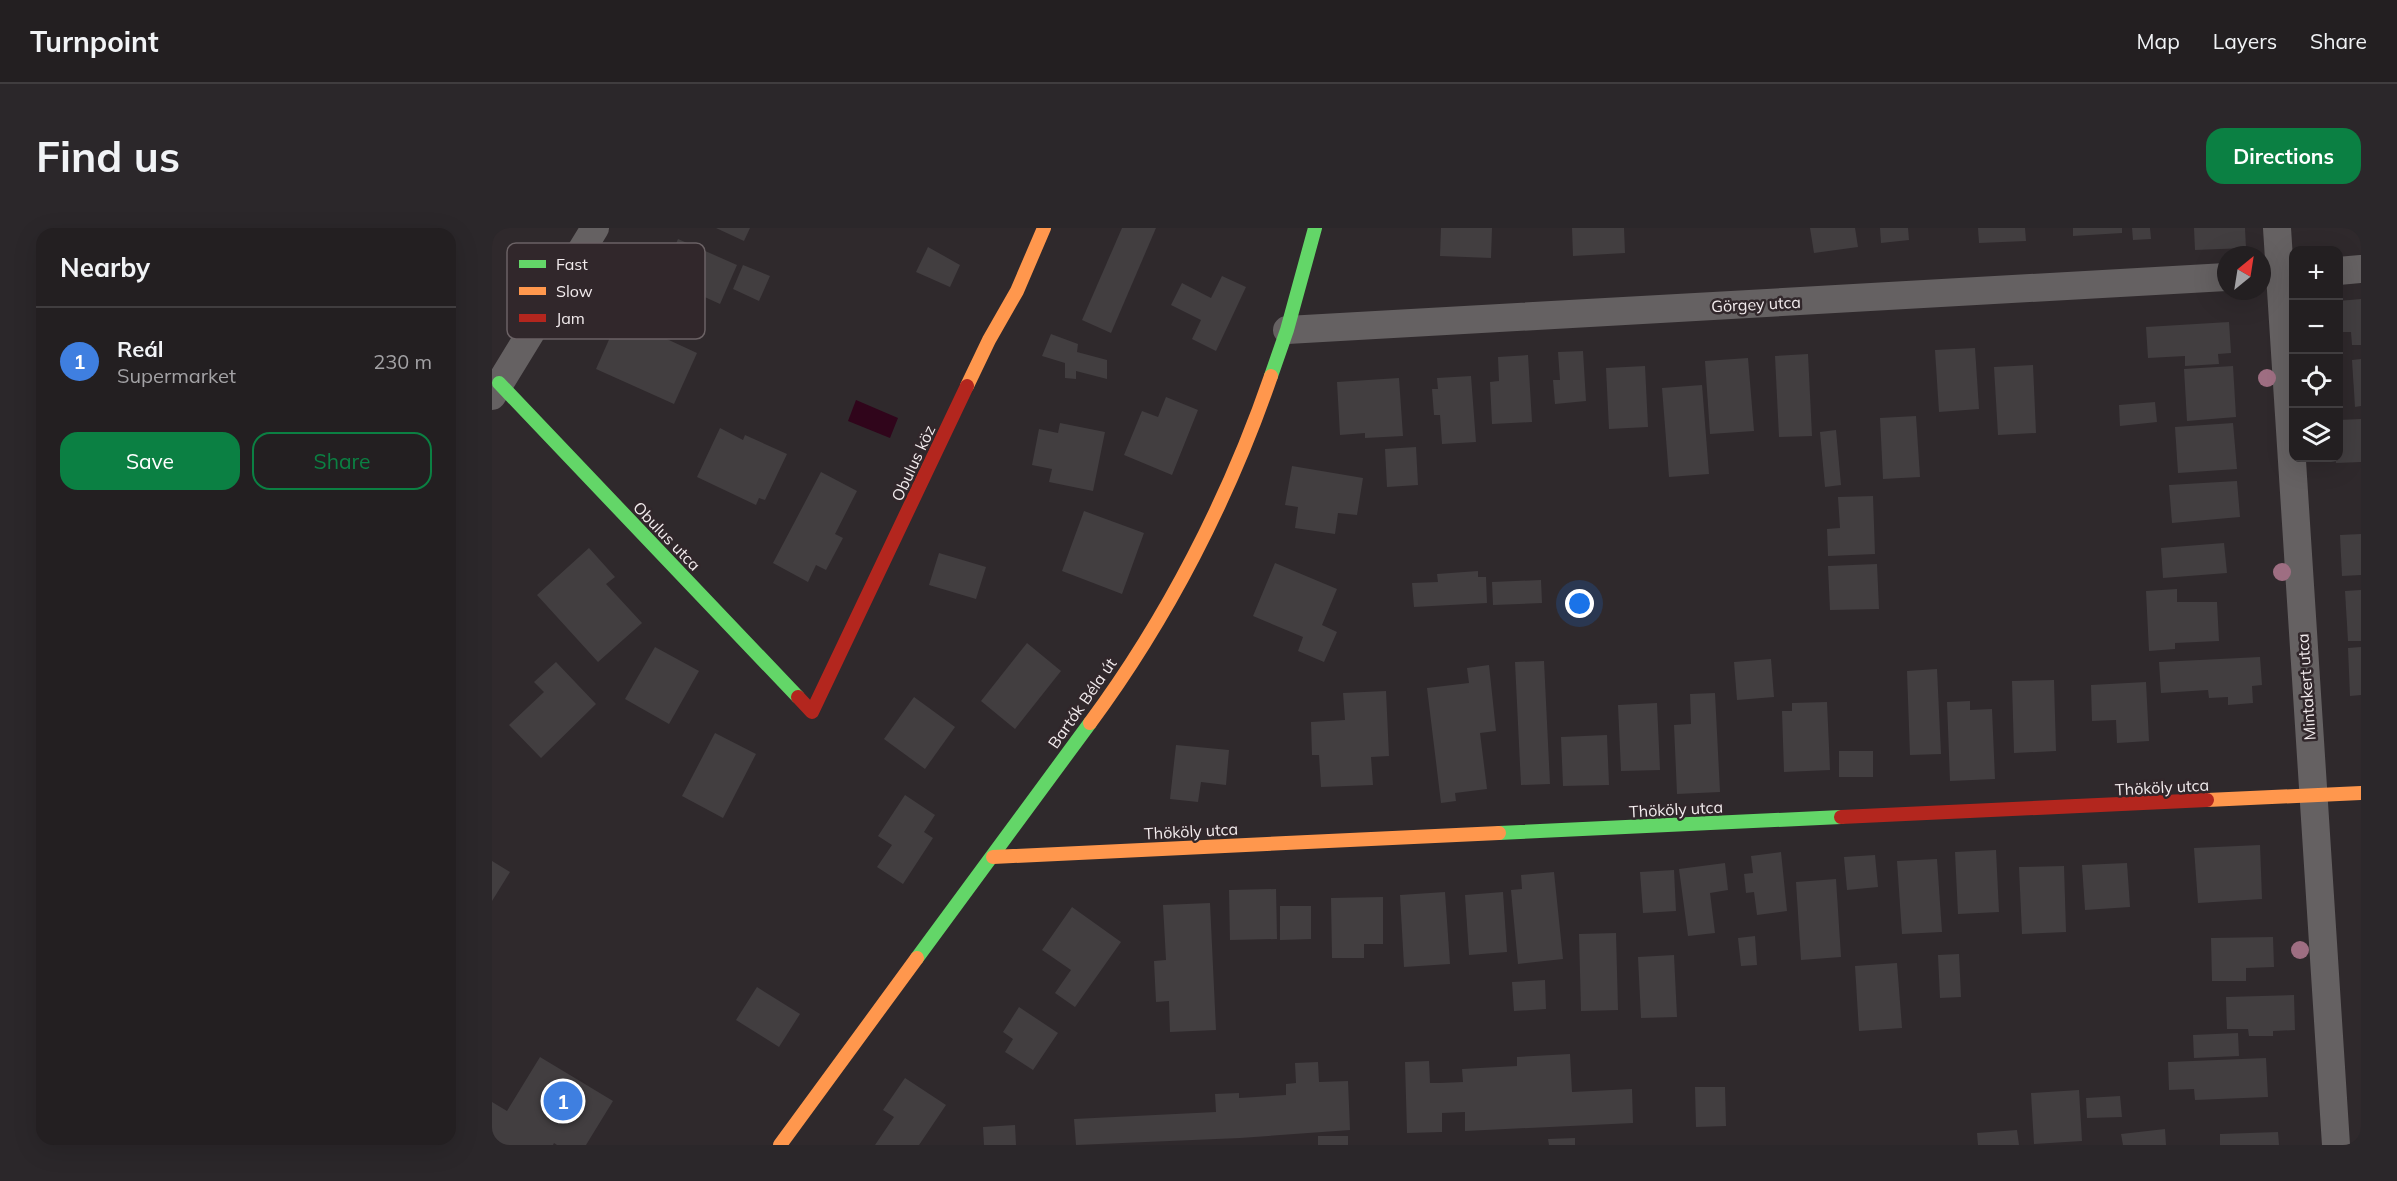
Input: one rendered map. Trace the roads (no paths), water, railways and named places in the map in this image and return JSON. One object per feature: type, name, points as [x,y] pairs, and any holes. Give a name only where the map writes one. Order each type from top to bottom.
[{"type":"street","points":[[586,243],[595,228]]},
{"type":"street","name":"Obulus köz","points":[[812,712],[989,340],[1017,291],[1044,228]]},
{"type":"street","name":"Bartók Béla út","points":[[780,1145],[1113,692],[1185,572],[1220,504],[1261,405],[1287,330],[1315,228]]},
{"type":"street","name":"Mintakert utca","points":[[2277,228],[2278,274],[2336,1145]]},
{"type":"street","points":[[2343,271],[2361,269]]},
{"type":"street","name":"Görgey utca","points":[[1287,330],[2217,278]]},
{"type":"street","points":[[495,389],[526,339]]},
{"type":"street","name":"Obulus utca","points":[[495,389],[812,712]]},
{"type":"street","name":"Thököly utca","points":[[993,857],[2361,793]]},
{"type":"place","name":"Reál","points":[[563,1101]]}]
